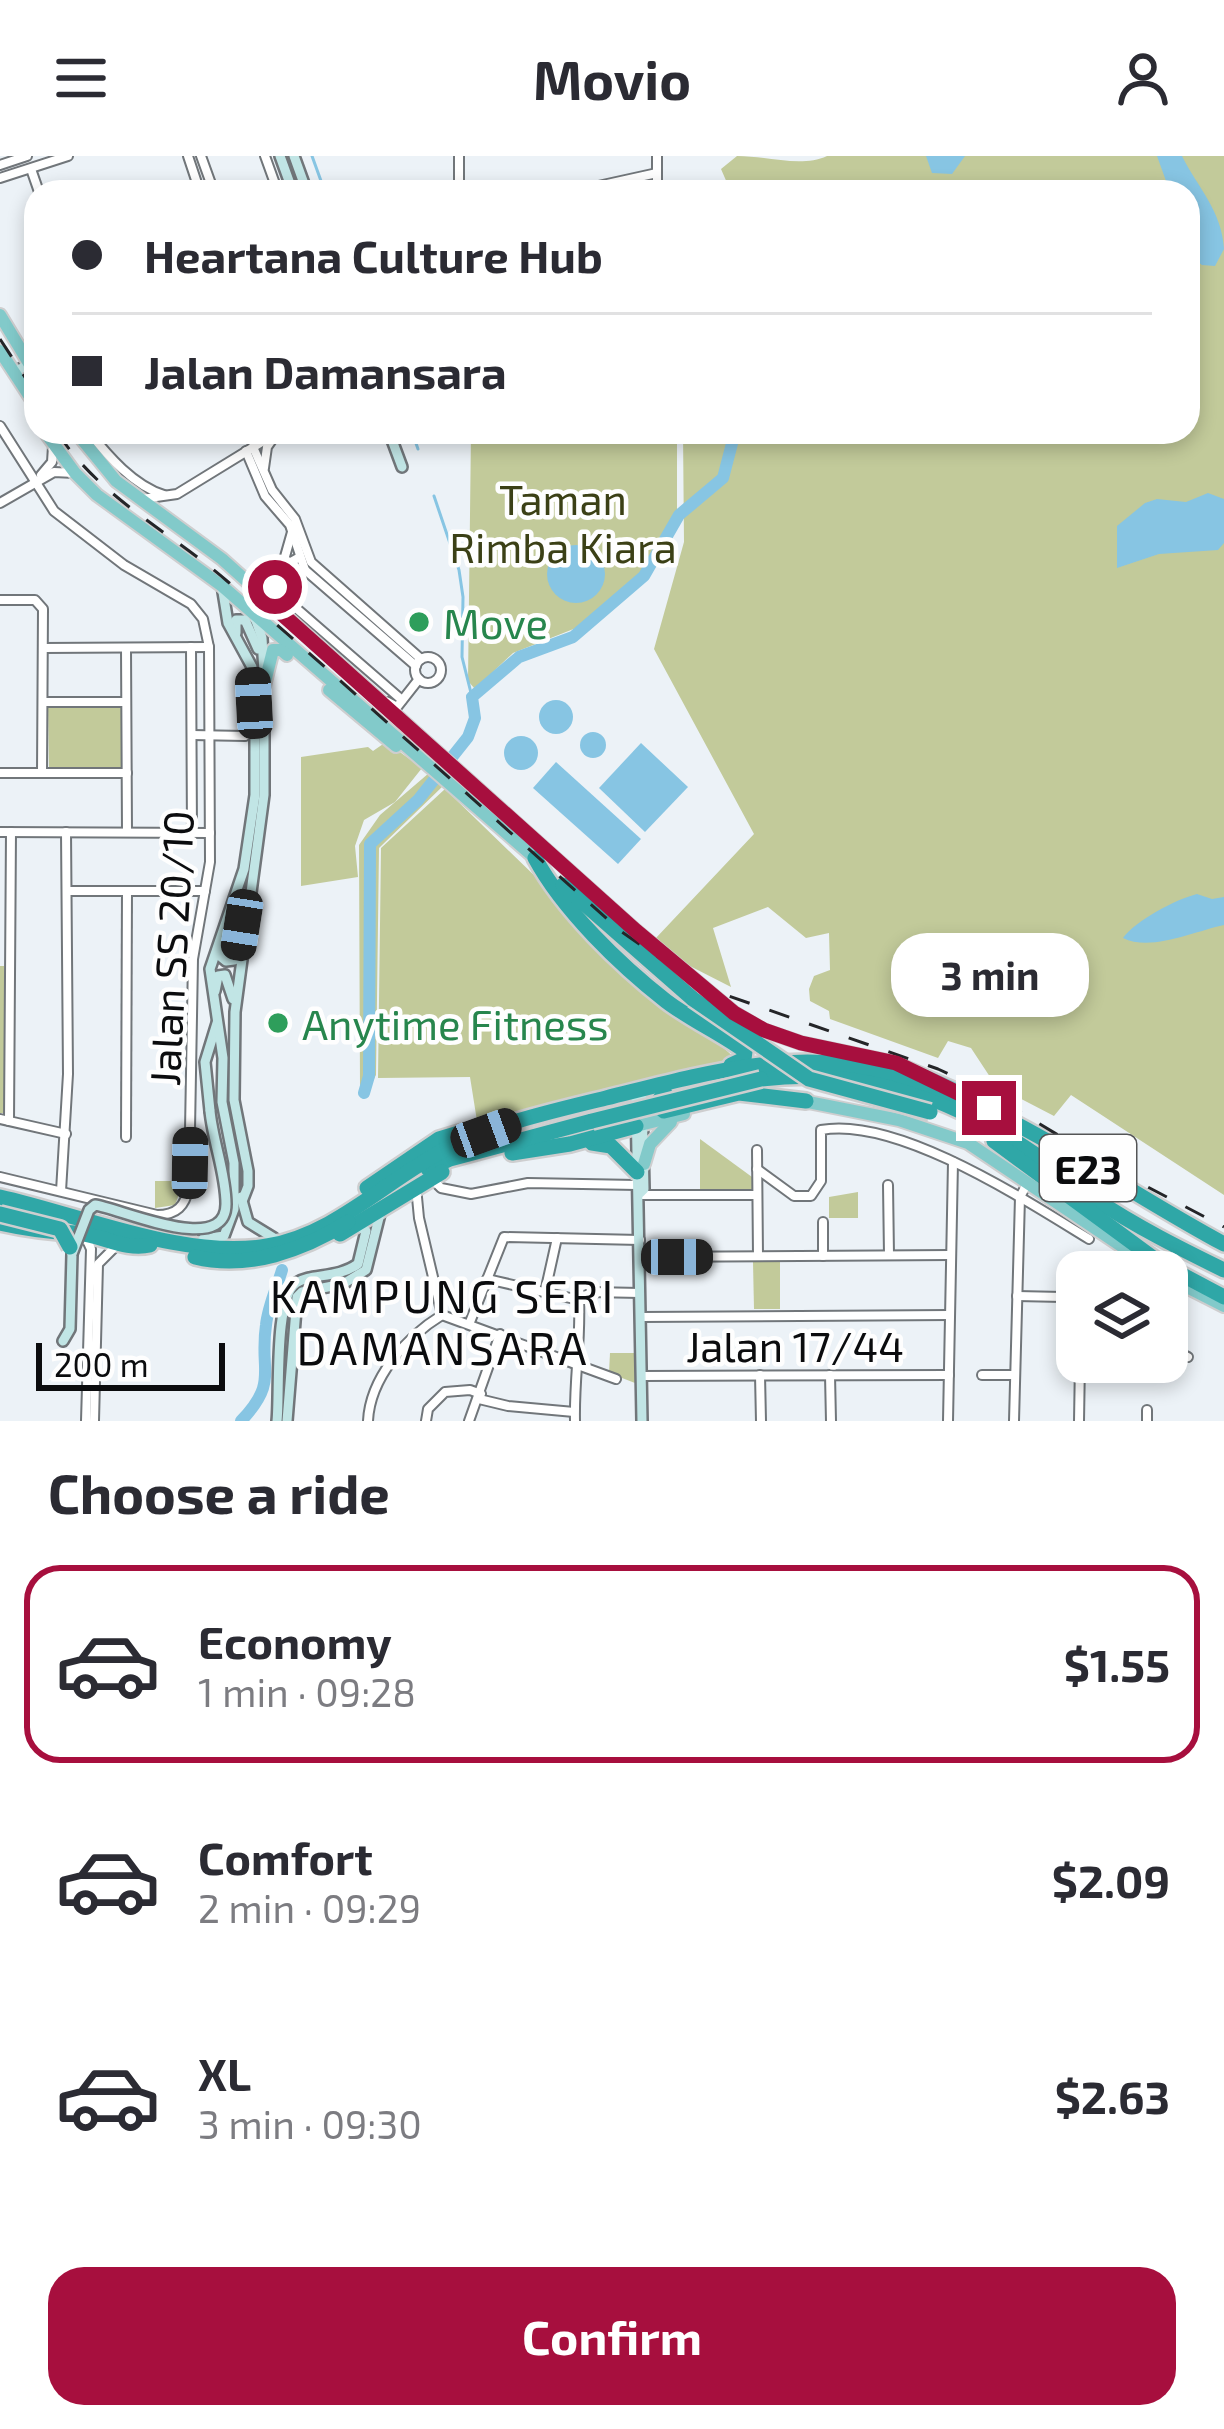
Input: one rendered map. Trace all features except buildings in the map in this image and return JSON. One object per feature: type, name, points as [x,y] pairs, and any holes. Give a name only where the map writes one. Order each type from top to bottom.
[{"type":"highway","points":[[535,858],[693,999],[809,1079],[930,1112],[999,1144],[1160,1263],[1224,1301]]},
{"type":"highway","points":[[535,858],[550,884],[611,953],[669,1004],[745,1051],[744,1059],[717,1071]]},
{"type":"highway","name":"E23","points":[[0,1214],[33,1209],[206,1250],[268,1246],[304,1235],[441,1152],[519,1120],[760,1063],[845,1064],[898,1075],[997,1116],[1224,1244]]},
{"type":"highway","points":[[599,1115],[664,1093],[758,1071],[845,1064]]},
{"type":"highway","name":"E23","points":[[0,1197],[208,1260],[273,1256],[314,1242],[450,1159],[599,1115],[760,1079],[835,1075],[892,1084],[1009,1138],[1096,1200],[1224,1270]]},
{"type":"highway","points":[[664,1093],[656,1100],[664,1111],[739,1093],[806,1101]]},
{"type":"highway","points":[[314,1242],[357,1226],[423,1181],[458,1165],[612,1125],[614,1111],[441,1152]]},
{"type":"highway","points":[[0,1187],[106,1209],[203,1239],[274,1238],[337,1210],[439,1139],[519,1120]]},
{"type":"highway","points":[[570,1144],[640,1126]]},
{"type":"highway","points":[[999,1144],[1003,1154],[1057,1195],[1067,1210]]},
{"type":"highway","points":[[544,1146],[611,1146],[640,1182]]},
{"type":"highway","points":[[0,1214],[60,1229],[72,1254]]},
{"type":"highway","points":[[0,1214],[51,1234],[150,1245]]},
{"type":"main road","points":[[0,315],[24,351]]},
{"type":"main road","points":[[0,351],[24,388]]},
{"type":"main road","points":[[0,364],[24,400]]},
{"type":"main road","points":[[17,377],[24,373]]},
{"type":"main road","points":[[55,444],[97,495],[222,586],[355,701]]},
{"type":"main road","points":[[85,444],[98,463],[141,500],[263,588],[274,607],[373,693],[426,756]]},
{"type":"main road","points":[[393,444],[402,467]]},
{"type":"main road","points":[[222,586],[228,623],[252,667],[255,795],[244,869],[212,961],[223,1058],[221,1102],[248,1222],[274,1238]]},
{"type":"main road","points":[[235,1012],[264,796],[264,679],[256,614],[263,588]]},
{"type":"main road","points":[[256,614],[287,655]]},
{"type":"main road","points":[[236,633],[236,620],[245,620],[255,639],[264,679]]},
{"type":"main road","points":[[268,630],[451,774],[734,1013],[801,1043],[896,1063],[975,1098],[997,1116]]},
{"type":"main road","points":[[264,679],[270,654],[277,649],[387,740],[405,752],[426,756]]},
{"type":"main road","points":[[451,774],[535,858]]},
{"type":"main road","points":[[227,922],[220,956],[230,962],[236,956],[248,908]]},
{"type":"main road","points":[[214,1002],[217,979],[225,975],[235,1012],[234,1100],[248,1171],[242,1199]]},
{"type":"main road","points":[[63,1341],[70,1329],[72,1254],[95,1205],[193,1231],[211,1228],[222,1219],[226,1201],[205,1058],[217,1022]]},
{"type":"main road","points":[[206,1076],[212,1060],[236,1058]]},
{"type":"main road","points":[[640,1126],[757,1097],[806,1101],[934,1130],[968,1143],[1128,1251]]},
{"type":"main road","points":[[639,1100],[642,1421]]},
{"type":"main road","points":[[640,1182],[657,1135],[682,1114]]},
{"type":"main road","points":[[203,1239],[224,1236],[232,1224],[234,1163]]},
{"type":"main road","points":[[287,1421],[298,1297],[302,1292],[343,1284],[366,1270],[381,1210]]},
{"type":"main road","points":[[278,1421],[280,1345],[291,1288],[303,1280],[342,1274],[358,1264],[366,1231],[357,1226]]},
{"type":"main road","points":[[1188,1285],[1224,1301]]},
{"type":"street","points":[[0,165],[27,156]]},
{"type":"street","points":[[0,178],[68,156]]},
{"type":"street","points":[[657,156],[657,180]]},
{"type":"street","points":[[31,169],[35,180]]},
{"type":"street","points":[[625,180],[657,173]]},
{"type":"street","points":[[0,426],[54,511],[124,565],[199,612],[209,647],[43,648]]},
{"type":"street","points":[[36,481],[50,466],[50,444]]},
{"type":"street","points":[[98,444],[142,484],[172,495]]},
{"type":"street","points":[[141,500],[172,495],[255,444]]},
{"type":"street","points":[[269,444],[259,468],[265,496],[284,515],[299,557],[418,663],[419,679],[399,704]]},
{"type":"street","points":[[250,449],[272,490],[295,519],[308,566]]},
{"type":"street","points":[[235,458],[259,468]]},
{"type":"street","points":[[0,503],[54,472],[75,473]]},
{"type":"street","points":[[172,495],[174,523]]},
{"type":"street","points":[[282,567],[292,530]]},
{"type":"street","points":[[263,588],[299,557]]},
{"type":"street","points":[[263,588],[308,566]]},
{"type":"street","points":[[263,588],[399,704]]},
{"type":"street","points":[[0,600],[35,600],[43,609],[42,773]]},
{"type":"street","points":[[126,647],[127,833]]},
{"type":"street","name":"Jalan SS 20/10","points":[[191,647],[192,833]]},
{"type":"street","name":"Jalan SS 20/10","points":[[0,1178],[61,1191],[106,1209],[168,1215],[187,1197],[193,959],[210,833],[209,647]]},
{"type":"street","points":[[418,663],[436,660],[440,671],[430,682],[419,679]]},
{"type":"street","points":[[373,693],[399,704]]},
{"type":"street","points":[[43,702],[126,702]]},
{"type":"street","points":[[192,735],[245,736],[255,727]]},
{"type":"street","points":[[245,736],[255,747]]},
{"type":"street","points":[[0,773],[127,773]]},
{"type":"street","points":[[66,1134],[4,1120],[5,832],[210,833]]},
{"type":"street","points":[[61,1191],[66,1134],[66,832]]},
{"type":"street","points":[[67,891],[205,891]]},
{"type":"street","points":[[126,1138],[127,891]]},
{"type":"street","points":[[757,1169],[794,1196],[811,1196],[821,1181],[820,1136],[826,1128],[880,1135],[953,1162],[1089,1239]]},
{"type":"street","points":[[757,1150],[758,1256]]},
{"type":"street","points":[[948,1421],[953,1162]]},
{"type":"street","points":[[442,1315],[419,1218],[423,1181],[471,1194],[528,1183],[640,1182],[757,1195]]},
{"type":"street","points":[[1014,1421],[1019,1197],[1028,1182]]},
{"type":"street","points":[[887,1185],[889,1255]]},
{"type":"street","points":[[823,1222],[823,1256]]},
{"type":"street","points":[[85,1235],[91,1249],[90,1421]]},
{"type":"street","points":[[470,1322],[504,1237],[640,1240]]},
{"type":"street","points":[[545,1292],[557,1238]]},
{"type":"street","points":[[90,1421],[98,1264],[118,1244]]},
{"type":"street","points":[[640,1257],[951,1255]]},
{"type":"street","points":[[488,1279],[579,1300],[592,1292],[640,1293]]},
{"type":"street","points":[[1017,1296],[1056,1297]]},
{"type":"street","points":[[425,1421],[428,1409],[445,1392],[470,1390],[508,1406],[574,1416],[574,1363],[581,1341],[579,1300]]},
{"type":"street","points":[[442,1315],[616,1379]]},
{"type":"street","points":[[368,1421],[369,1399],[380,1376],[442,1315]]},
{"type":"street","points":[[640,1317],[950,1315]]},
{"type":"street","points":[[469,1421],[500,1334]]},
{"type":"street","points":[[830,1375],[831,1421]]},
{"type":"street","name":"Jalan 17/44","points":[[641,1376],[949,1375]]},
{"type":"street","points":[[982,1375],[1016,1375]]},
{"type":"street","points":[[760,1376],[760,1421]]},
{"type":"street","points":[[1079,1421],[1080,1383]]},
{"type":"green space","points":[[737,156],[795,161],[827,156],[1224,156],[1224,1195],[1071,1095],[1054,1116],[996,1086],[971,1048],[948,1041],[938,1058],[830,1019],[829,1011],[810,1001],[809,989],[814,976],[830,970],[829,933],[806,938],[768,907],[713,928],[731,987],[680,961],[655,939],[754,834],[654,649],[684,542],[683,444],[1200,444],[1200,180],[726,180],[721,169]]},
{"type":"green space","name":"Taman Rimba Kiara","points":[[471,444],[677,444],[677,511],[641,575],[576,628],[513,653],[475,689],[468,681]]},
{"type":"green space","points":[[48,707],[121,707],[121,767],[49,767]]},
{"type":"green space","points":[[386,742],[422,768],[395,802],[364,820],[355,846],[358,877],[301,886],[301,757],[368,747],[373,751]]},
{"type":"green space","points":[[429,773],[443,786],[379,848],[376,1075],[369,1088],[360,1088],[359,845],[380,815]]},
{"type":"green space","points":[[445,789],[601,940],[735,1058],[477,1121],[470,1077],[378,1078],[381,848]]},
{"type":"green space","points":[[0,966],[4,966],[4,1113],[0,1113]]},
{"type":"green space","points":[[700,1139],[752,1177],[752,1190],[700,1190]]},
{"type":"green space","points":[[155,1181],[184,1181],[175,1205],[155,1208]]},
{"type":"green space","points":[[858,1192],[858,1218],[829,1218],[829,1197]]},
{"type":"green space","points":[[753,1262],[780,1262],[780,1309],[754,1309]]},
{"type":"green space","points":[[610,1353],[635,1353],[635,1383],[609,1373]]},
{"type":"water","points":[[926,156],[965,156],[952,174],[932,173]]},
{"type":"water","points":[[1157,156],[1182,156],[1196,180],[1166,180]]},
{"type":"water","points":[[1200,186],[1219,223],[1224,249],[1215,266],[1202,265]]},
{"type":"water","points":[[1208,493],[1224,499],[1224,543],[1218,550],[1159,554],[1117,568],[1117,526],[1145,503],[1157,499],[1186,502]]},
{"type":"water","points":[[576,545],[596,554],[605,574],[596,594],[576,603],[556,594],[547,574],[556,554]]},
{"type":"water","points":[[556,700],[568,705],[573,717],[568,729],[556,734],[544,729],[539,717],[544,705]]},
{"type":"water","points":[[593,732],[606,745],[593,758],[580,745]]},
{"type":"water","points":[[521,736],[533,741],[538,753],[533,765],[521,770],[509,765],[504,753],[509,741]]},
{"type":"water","points":[[641,743],[688,787],[645,832],[599,788]]},
{"type":"water","points":[[556,762],[641,839],[618,864],[533,788]]},
{"type":"water","points":[[1197,894],[1224,897],[1224,925],[1160,942],[1123,938],[1157,912]]},
{"type":"waterway","points":[[312,156],[321,180]]},
{"type":"waterway","points":[[416,444],[418,449]]},
{"type":"waterway","points":[[364,1093],[369,1076],[370,844],[418,800],[468,737],[475,718],[472,697],[519,657],[573,637],[644,576],[679,515],[723,478],[732,444]]},
{"type":"waterway","points":[[434,496],[459,570],[462,657],[472,697]]},
{"type":"waterway","points":[[241,1421],[264,1385],[267,1318],[282,1270]]},
{"type":"railway","points":[[0,339],[24,376]]},
{"type":"railway","points":[[66,444],[114,495],[227,581],[622,932],[700,986],[938,1069],[1224,1227]]},
{"type":"place","name":"Move","points":[[419,622]]},
{"type":"place","name":"Anytime Fitness","points":[[278,1023]]},
{"type":"district","name":"KAMPUNG SERI DAMANSARA","points":[[443,1321]]},
{"type":"route","points":[[275,587],[269,596],[274,607],[734,1013],[801,1043],[896,1063],[989,1108]]}]
